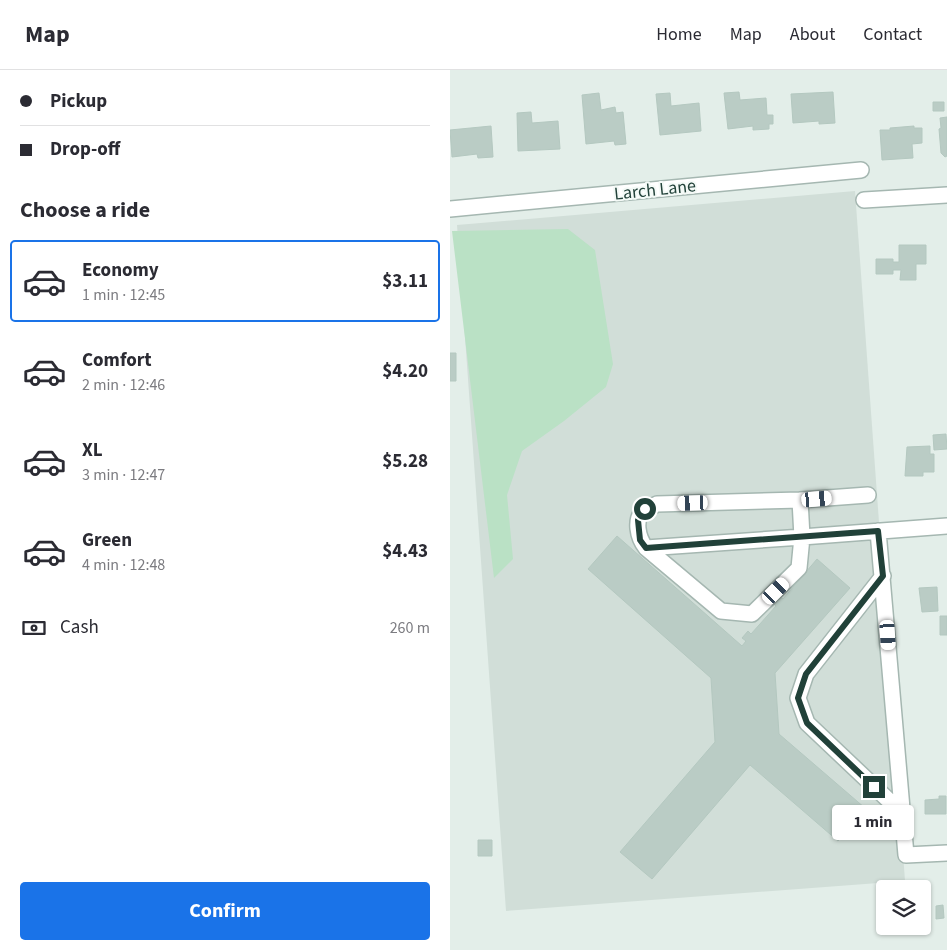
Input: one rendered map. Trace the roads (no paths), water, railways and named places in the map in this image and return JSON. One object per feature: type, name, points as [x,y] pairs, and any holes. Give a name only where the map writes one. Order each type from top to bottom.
[{"type":"street","name":"Larch Lane","points":[[450,209],[861,170]]},
{"type":"street","points":[[864,200],[947,195]]},
{"type":"street","points":[[800,500],[802,537],[799,568],[752,614],[721,611],[646,548],[640,540],[638,520],[645,509],[657,504],[800,500],[868,495]]},
{"type":"street","points":[[646,548],[947,526]]},
{"type":"street","points":[[878,531],[906,856],[947,853]]},
{"type":"street","points":[[883,576],[806,674],[798,698],[807,723],[901,812]]}]
